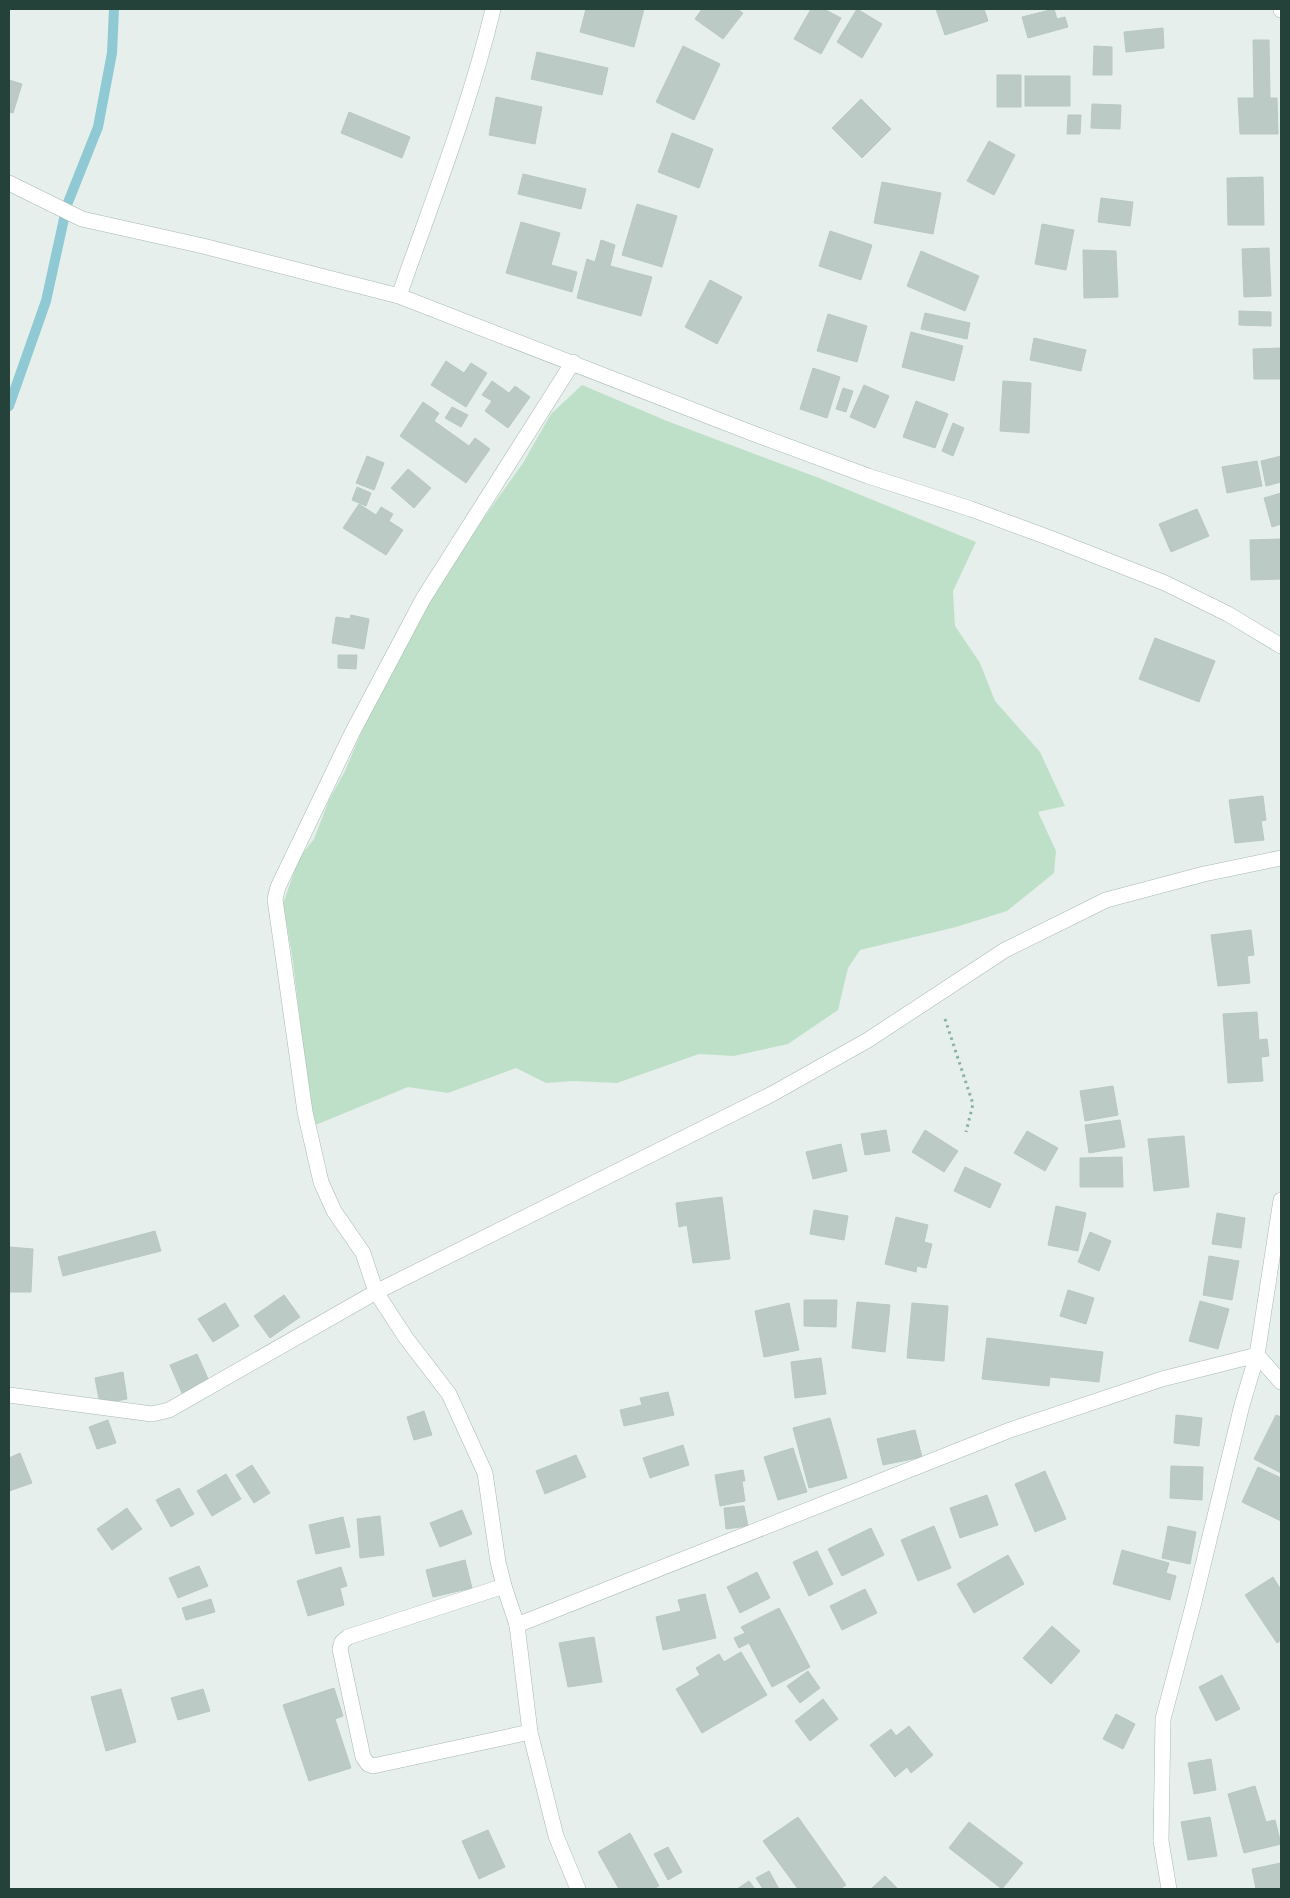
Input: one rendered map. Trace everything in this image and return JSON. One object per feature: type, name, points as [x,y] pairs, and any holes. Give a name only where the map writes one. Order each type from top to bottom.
[{"type":"street","points":[[399,296],[458,124],[484,44],[493,9]]},
{"type":"street","points":[[9,184],[82,219],[203,246],[399,296],[757,435],[868,476],[972,509],[1165,583],[1228,614],[1281,646]]},
{"type":"street","points":[[573,362],[423,599],[352,733],[278,887],[275,899],[305,1112],[321,1182],[334,1211],[363,1253],[376,1292],[406,1338],[450,1394],[485,1473],[504,1586],[517,1624],[530,1732],[556,1836],[578,1889]]},
{"type":"street","points":[[9,1396],[152,1414],[169,1410],[376,1292],[772,1094],[868,1040],[1005,950],[1106,900],[1204,874],[1281,858]]},
{"type":"street","points":[[1169,1889],[1161,1841],[1163,1718],[1194,1602],[1242,1405],[1257,1355],[1281,1200]]},
{"type":"street","points":[[1257,1355],[1281,1382]]},
{"type":"street","points":[[517,1624],[1010,1430],[1162,1379],[1257,1355]]},
{"type":"street","points":[[504,1586],[348,1637],[342,1642],[340,1649],[362,1757],[368,1764],[373,1766],[530,1732]]},
{"type":"path","points":[[937,995],[972,1104],[966,1132]]},
{"type":"green space","points":[[582,385],[667,421],[819,478],[976,542],[953,591],[955,626],[980,663],[995,701],[1040,752],[1065,806],[1038,812],[1056,851],[1054,873],[1007,911],[956,927],[860,950],[848,968],[838,1010],[788,1044],[734,1056],[699,1054],[617,1083],[573,1081],[546,1083],[516,1068],[448,1093],[408,1087],[313,1126],[292,955],[283,904],[299,858],[314,839],[329,800],[345,771],[368,716],[434,593],[478,526],[523,463],[551,414]]},
{"type":"building","points":[[586,9],[644,9],[634,47],[580,32]]},
{"type":"building","points":[[702,9],[737,9],[743,13],[723,39],[695,19]]},
{"type":"building","points":[[811,9],[824,9],[841,18],[821,54],[794,39]]},
{"type":"building","points":[[857,9],[882,24],[862,58],[837,42]]},
{"type":"building","points":[[936,9],[984,9],[988,21],[945,35]]},
{"type":"building","points":[[1054,9],[1057,19],[1065,17],[1068,27],[1028,38],[1022,17]]},
{"type":"building","points":[[1163,28],[1164,48],[1126,52],[1124,32]]},
{"type":"building","points":[[1253,40],[1269,40],[1270,98],[1277,98],[1278,134],[1240,134],[1238,98],[1254,98]]},
{"type":"building","points":[[683,46],[720,64],[694,120],[656,102]]},
{"type":"building","points":[[1094,46],[1112,47],[1112,75],[1093,75]]},
{"type":"building","points":[[537,52],[608,68],[602,95],[531,79]]},
{"type":"building","points":[[997,75],[1021,75],[1021,107],[997,107]]},
{"type":"building","points":[[1025,76],[1070,76],[1070,106],[1025,106]]},
{"type":"building","points":[[9,80],[22,84],[13,113],[9,112]]},
{"type":"building","points":[[496,97],[542,107],[535,144],[489,135]]},
{"type":"building","points":[[861,99],[891,129],[862,158],[832,128]]},
{"type":"building","points":[[1092,104],[1121,105],[1120,129],[1091,128]]},
{"type":"building","points":[[349,112],[410,137],[402,158],[341,133]]},
{"type":"building","points":[[1068,115],[1081,115],[1080,134],[1067,134]]},
{"type":"building","points":[[672,133],[713,149],[699,188],[658,172]]},
{"type":"building","points":[[989,141],[1015,155],[994,195],[967,181]]},
{"type":"building","points":[[523,174],[586,189],[581,209],[518,194]]},
{"type":"building","points":[[1263,177],[1264,225],[1228,225],[1227,178]]},
{"type":"building","points":[[882,182],[941,193],[933,234],[874,223]]},
{"type":"building","points":[[1101,198],[1133,202],[1130,226],[1098,222]]},
{"type":"building","points":[[637,204],[677,216],[662,267],[622,255]]},
{"type":"building","points":[[521,222],[560,233],[551,265],[577,272],[572,292],[506,273]]},
{"type":"building","points":[[1042,224],[1074,230],[1066,270],[1035,264]]},
{"type":"building","points":[[830,231],[872,245],[861,280],[819,266]]},
{"type":"building","points":[[601,240],[615,245],[610,266],[652,277],[641,316],[577,298],[587,259],[595,262]]},
{"type":"building","points":[[1269,248],[1271,296],[1244,297],[1242,249]]},
{"type":"building","points":[[1083,250],[1116,251],[1118,297],[1084,298]]},
{"type":"building","points":[[921,251],[979,276],[965,311],[907,286]]},
{"type":"building","points":[[710,280],[742,297],[717,344],[685,327]]},
{"type":"building","points":[[1239,311],[1271,312],[1271,326],[1239,325]]},
{"type":"building","points":[[925,313],[970,323],[967,339],[921,329]]},
{"type":"building","points":[[828,314],[867,326],[857,362],[817,351]]},
{"type":"building","points":[[911,332],[963,346],[954,381],[902,367]]},
{"type":"building","points":[[1034,338],[1086,350],[1081,371],[1030,360]]},
{"type":"building","points":[[1281,348],[1281,379],[1254,379],[1253,349]]},
{"type":"building","points":[[446,361],[464,373],[471,363],[487,373],[466,407],[431,385]]},
{"type":"building","points":[[813,368],[840,377],[827,418],[800,409]]},
{"type":"building","points":[[492,381],[509,393],[515,386],[530,397],[508,428],[485,411],[492,401],[482,395]]},
{"type":"building","points":[[1003,381],[1031,383],[1029,433],[1000,431]]},
{"type":"building","points":[[864,385],[889,396],[875,428],[850,417]]},
{"type":"building","points":[[843,388],[853,391],[846,412],[836,409]]},
{"type":"building","points":[[916,401],[948,414],[935,448],[903,437]]},
{"type":"building","points":[[423,402],[439,413],[434,421],[469,446],[475,438],[490,449],[466,483],[400,436]]},
{"type":"building","points":[[452,407],[468,415],[461,427],[445,418]]},
{"type":"building","points":[[953,423],[964,428],[953,456],[942,451]]},
{"type":"building","points":[[367,456],[384,463],[374,490],[356,483]]},
{"type":"building","points":[[1281,456],[1281,482],[1266,486],[1261,461]]},
{"type":"building","points":[[1257,461],[1262,486],[1227,493],[1222,467]]},
{"type":"building","points":[[408,469],[431,488],[414,508],[391,488]]},
{"type":"building","points":[[357,487],[371,493],[366,506],[352,500]]},
{"type":"building","points":[[1281,493],[1281,524],[1272,527],[1264,498]]},
{"type":"building","points":[[359,504],[376,515],[381,507],[393,514],[389,521],[403,530],[386,555],[343,528]]},
{"type":"building","points":[[1197,509],[1209,536],[1171,552],[1159,524]]},
{"type":"building","points":[[1281,539],[1281,579],[1251,580],[1250,540]]},
{"type":"building","points":[[351,615],[369,619],[364,649],[332,643],[336,617],[350,619]]},
{"type":"building","points":[[1155,638],[1215,661],[1199,702],[1139,679]]},
{"type":"building","points":[[338,655],[357,655],[356,669],[338,668]]},
{"type":"building","points":[[1263,796],[1266,820],[1261,821],[1264,840],[1235,843],[1229,800]]},
{"type":"building","points":[[1251,930],[1254,955],[1247,956],[1250,983],[1218,986],[1211,935]]},
{"type":"building","points":[[1257,1012],[1259,1040],[1267,1039],[1269,1056],[1261,1057],[1263,1081],[1228,1083],[1223,1014]]},
{"type":"building","points":[[1113,1086],[1118,1115],[1085,1121],[1080,1091]]},
{"type":"building","points":[[1120,1120],[1125,1147],[1089,1153],[1085,1125]]},
{"type":"building","points":[[886,1130],[890,1151],[865,1155],[861,1134]]},
{"type":"building","points":[[925,1130],[958,1151],[944,1172],[912,1152]]},
{"type":"building","points":[[1027,1131],[1058,1148],[1045,1171],[1014,1153]]},
{"type":"building","points":[[1184,1136],[1189,1187],[1154,1191],[1148,1139]]},
{"type":"building","points":[[841,1144],[847,1171],[813,1179],[806,1152]]},
{"type":"building","points":[[1122,1157],[1123,1187],[1080,1187],[1080,1158]]},
{"type":"building","points":[[965,1167],[1001,1184],[990,1208],[954,1191]]},
{"type":"building","points":[[722,1197],[730,1259],[693,1263],[687,1225],[679,1227],[676,1203]]},
{"type":"building","points":[[1056,1206],[1086,1213],[1078,1251],[1048,1245]]},
{"type":"building","points":[[814,1210],[848,1216],[844,1240],[810,1234]]},
{"type":"building","points":[[1217,1213],[1245,1218],[1241,1248],[1212,1244]]},
{"type":"building","points":[[896,1217],[928,1225],[924,1242],[932,1244],[926,1268],[917,1266],[916,1272],[885,1264]]},
{"type":"building","points":[[155,1231],[161,1251],[63,1276],[58,1257]]},
{"type":"building","points":[[1090,1232],[1111,1241],[1099,1271],[1078,1262]]},
{"type":"building","points":[[9,1247],[33,1249],[31,1292],[9,1292]]},
{"type":"building","points":[[1209,1256],[1239,1261],[1232,1300],[1203,1295]]},
{"type":"building","points":[[1068,1290],[1094,1298],[1086,1324],[1060,1316]]},
{"type":"building","points":[[284,1295],[300,1317],[270,1338],[254,1316]]},
{"type":"building","points":[[804,1300],[837,1300],[836,1327],[804,1326]]},
{"type":"building","points":[[1200,1301],[1229,1309],[1218,1349],[1189,1341]]},
{"type":"building","points":[[857,1302],[890,1305],[885,1352],[852,1348]]},
{"type":"building","points":[[225,1303],[239,1326],[213,1342],[198,1319]]},
{"type":"building","points":[[789,1303],[799,1350],[764,1357],[755,1311]]},
{"type":"building","points":[[912,1303],[948,1306],[944,1361],[907,1358]]},
{"type":"building","points":[[987,1338],[1103,1352],[1099,1382],[1050,1377],[1049,1386],[982,1379]]},
{"type":"building","points":[[197,1354],[209,1381],[182,1393],[170,1365]]},
{"type":"building","points":[[821,1358],[826,1394],[795,1398],[791,1362]]},
{"type":"building","points":[[123,1372],[127,1399],[100,1404],[95,1378]]},
{"type":"building","points":[[668,1392],[674,1415],[624,1426],[620,1410],[642,1405],[640,1398]]},
{"type":"building","points":[[424,1411],[432,1435],[414,1440],[407,1417]]},
{"type":"building","points":[[1176,1415],[1202,1418],[1199,1446],[1174,1443]]},
{"type":"building","points":[[1276,1415],[1281,1417],[1281,1473],[1254,1459]]},
{"type":"building","points":[[830,1418],[847,1478],[809,1488],[793,1428]]},
{"type":"building","points":[[108,1420],[116,1443],[97,1449],[89,1427]]},
{"type":"building","points":[[915,1430],[922,1457],[883,1465],[877,1439]]},
{"type":"building","points":[[683,1445],[689,1465],[650,1478],[643,1458]]},
{"type":"building","points":[[793,1448],[807,1492],[778,1500],[764,1457]]},
{"type":"building","points":[[20,1453],[32,1483],[9,1491],[9,1458]]},
{"type":"building","points":[[576,1455],[586,1477],[545,1494],[536,1471]]},
{"type":"building","points":[[252,1465],[270,1493],[254,1503],[236,1475]]},
{"type":"building","points":[[1171,1466],[1203,1467],[1202,1500],[1170,1498]]},
{"type":"building","points":[[1258,1467],[1281,1478],[1281,1521],[1242,1502]]},
{"type":"building","points":[[743,1470],[745,1481],[742,1481],[745,1501],[720,1506],[715,1475]]},
{"type":"building","points":[[1045,1471],[1066,1519],[1035,1532],[1015,1484]]},
{"type":"building","points":[[226,1474],[241,1499],[212,1516],[197,1491]]},
{"type":"building","points":[[179,1488],[194,1514],[171,1527],[156,1500]]},
{"type":"building","points":[[987,1495],[998,1525],[960,1538],[950,1508]]},
{"type":"building","points":[[744,1506],[748,1526],[726,1529],[724,1508]]},
{"type":"building","points":[[127,1508],[142,1529],[112,1550],[97,1529]]},
{"type":"building","points":[[462,1510],[472,1534],[440,1547],[430,1523]]},
{"type":"building","points":[[380,1516],[384,1555],[360,1558],[357,1519]]},
{"type":"building","points":[[343,1517],[350,1547],[316,1554],[309,1525]]},
{"type":"building","points":[[934,1526],[951,1568],[918,1581],[901,1540]]},
{"type":"building","points":[[1168,1526],[1196,1532],[1190,1564],[1162,1558]]},
{"type":"building","points":[[871,1528],[884,1555],[842,1576],[828,1549]]},
{"type":"building","points":[[1122,1550],[1169,1563],[1166,1573],[1176,1576],[1170,1600],[1113,1584]]},
{"type":"building","points":[[817,1551],[833,1584],[809,1596],[793,1562]]},
{"type":"building","points":[[1008,1555],[1024,1584],[974,1613],[957,1584]]},
{"type":"building","points":[[465,1560],[472,1588],[433,1597],[426,1570]]},
{"type":"building","points":[[199,1566],[208,1586],[178,1598],[169,1578]]},
{"type":"building","points":[[341,1567],[347,1586],[340,1588],[344,1605],[308,1616],[297,1581]]},
{"type":"building","points":[[757,1572],[770,1598],[740,1613],[727,1587]]},
{"type":"building","points":[[1273,1577],[1281,1590],[1281,1640],[1277,1643],[1245,1595]]},
{"type":"building","points":[[865,1589],[877,1613],[842,1630],[830,1606]]},
{"type":"building","points":[[705,1594],[716,1638],[663,1650],[656,1617],[681,1611],[678,1600]]},
{"type":"building","points":[[211,1599],[215,1612],[186,1620],[182,1608]]},
{"type":"building","points":[[779,1608],[810,1667],[772,1687],[749,1643],[739,1648],[734,1638],[745,1633],[741,1627]]},
{"type":"building","points":[[1052,1626],[1080,1651],[1051,1684],[1023,1658]]},
{"type":"building","points":[[594,1637],[602,1682],[568,1687],[559,1643]]},
{"type":"building","points":[[741,1652],[767,1695],[702,1733],[676,1689],[700,1675],[696,1668],[719,1654],[724,1662]]},
{"type":"building","points":[[808,1671],[820,1688],[800,1703],[787,1686]]},
{"type":"building","points":[[1222,1675],[1240,1709],[1216,1721],[1199,1687]]},
{"type":"building","points":[[334,1688],[343,1716],[335,1719],[351,1768],[309,1781],[283,1705]]},
{"type":"building","points":[[121,1689],[136,1742],[106,1751],[91,1697]]},
{"type":"building","points":[[203,1689],[210,1711],[178,1720],[171,1698]]},
{"type":"building","points":[[823,1699],[838,1719],[810,1741],[795,1721]]},
{"type":"building","points":[[1116,1714],[1135,1724],[1123,1749],[1103,1739]]},
{"type":"building","points":[[909,1726],[933,1755],[911,1773],[907,1767],[895,1777],[870,1745],[891,1729],[896,1736]]},
{"type":"building","points":[[1211,1759],[1216,1790],[1194,1794],[1188,1763]]},
{"type":"building","points":[[1255,1786],[1266,1822],[1275,1820],[1281,1844],[1244,1853],[1228,1794]]},
{"type":"building","points":[[798,1817],[846,1885],[840,1889],[798,1889],[763,1841]]},
{"type":"building","points":[[1210,1817],[1217,1856],[1188,1860],[1181,1822]]},
{"type":"building","points":[[969,1822],[1023,1863],[1002,1889],[949,1848]]},
{"type":"building","points":[[488,1830],[505,1867],[479,1879],[462,1841]]},
{"type":"building","points":[[630,1833],[659,1886],[653,1889],[619,1889],[598,1852]]},
{"type":"building","points":[[668,1847],[682,1872],[668,1880],[654,1854]]},
{"type":"building","points":[[1281,1863],[1281,1889],[1256,1889],[1252,1869]]},
{"type":"building","points":[[769,1871],[779,1889],[763,1889],[756,1878]]},
{"type":"building","points":[[885,1876],[898,1889],[871,1889]]},
{"type":"building","points":[[749,1881],[755,1889],[737,1889]]},
{"type":"waterway","points":[[9,406],[46,301],[67,205],[98,127],[112,53],[114,9]]}]
